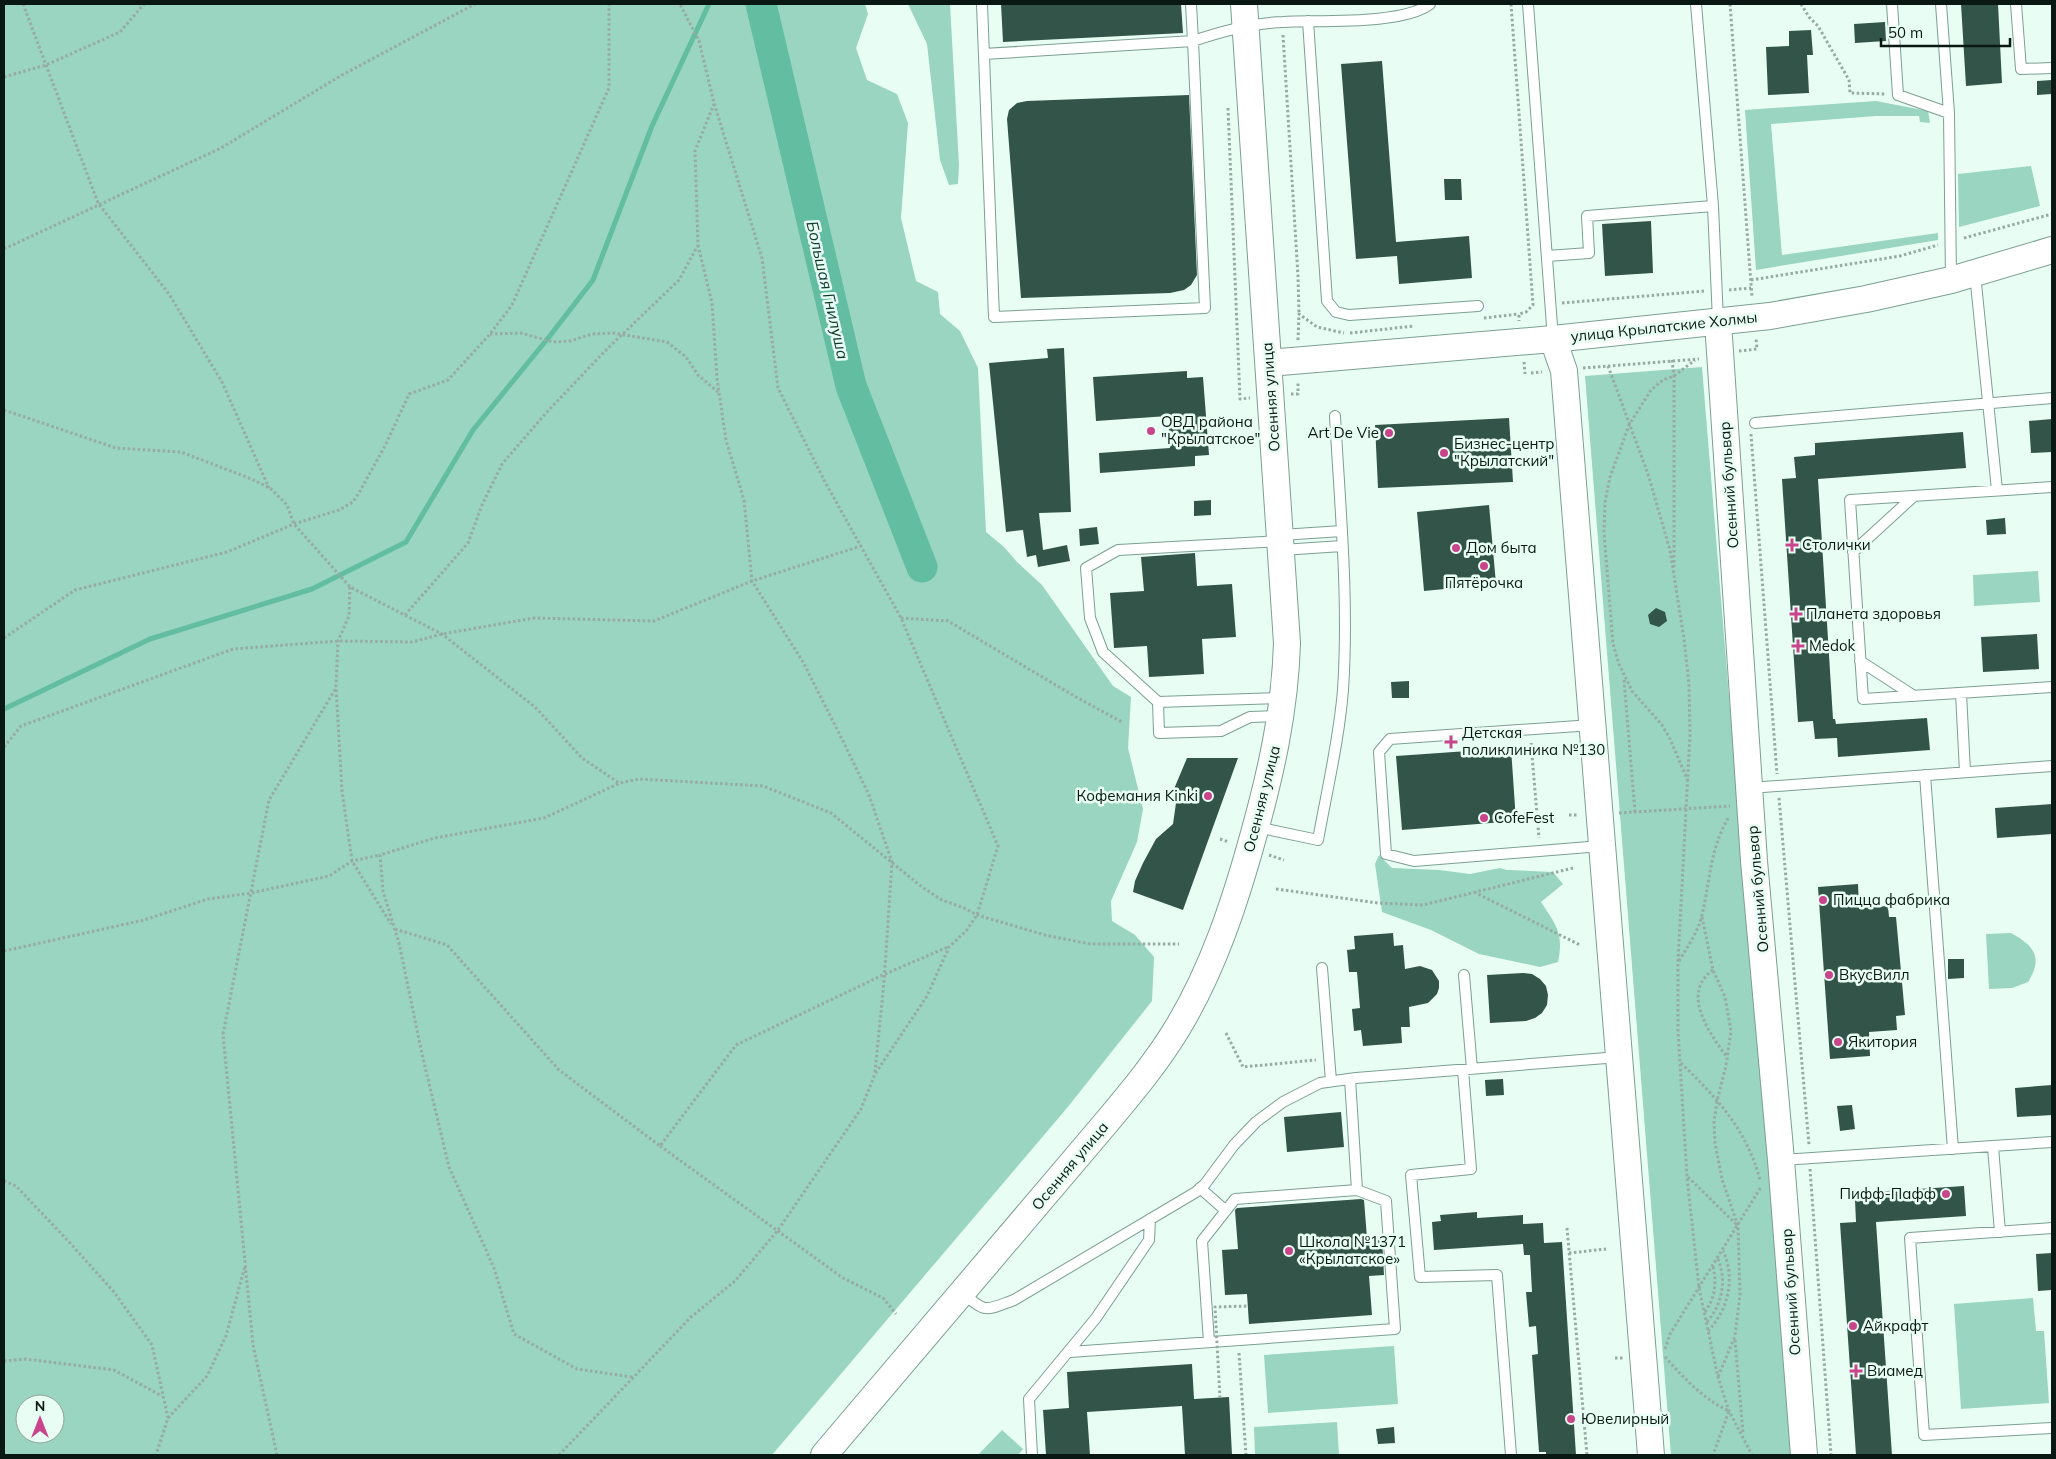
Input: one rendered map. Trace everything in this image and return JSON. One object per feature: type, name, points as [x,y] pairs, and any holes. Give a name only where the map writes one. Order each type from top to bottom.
[{"type":"street","name":"Осенняя улица","points":[[824,1455],[1145,1076],[1178,1027],[1199,988],[1221,938],[1240,883],[1270,776],[1282,707],[1287,643],[1245,15]]},
{"type":"street","name":"улица Крылатские Холмы","points":[[1269,363],[1553,339],[1754,317],[1866,299],[1963,277],[2052,250]]},
{"type":"street","name":"Осенний бульвар","points":[[1718,322],[1744,797],[1781,1160],[1804,1455]]},
{"type":"street","points":[[1553,339],[1564,371],[1651,1455]]},
{"type":"lane","points":[[982,4],[994,317],[1205,308],[1191,4]]},
{"type":"lane","points":[[984,54],[1193,41],[1224,30],[1245,15],[1282,22],[1370,19],[1421,10],[1430,4]]},
{"type":"lane","points":[[1528,4],[1553,339]]},
{"type":"lane","points":[[1696,4],[1713,206],[1718,322]]},
{"type":"lane","points":[[1892,4],[1898,95],[1949,113]]},
{"type":"lane","points":[[1941,4],[1949,113],[1952,241],[1963,277],[1989,402],[1997,490]]},
{"type":"lane","points":[[2016,4],[2021,69],[2052,68]]},
{"type":"lane","points":[[1308,21],[1327,301],[1336,312],[1349,314],[1478,306]]},
{"type":"lane","points":[[1547,256],[1590,253],[1587,216],[1713,206]]},
{"type":"lane","points":[[1756,423],[2052,398]]},
{"type":"lane","points":[[1256,826],[1318,840],[1335,752],[1343,690],[1345,587],[1335,416]]},
{"type":"lane","points":[[2052,487],[1850,500],[1863,699],[2052,687]]},
{"type":"lane","points":[[1853,552],[1914,496]]},
{"type":"lane","points":[[1281,542],[1342,531]]},
{"type":"lane","points":[[1282,707],[1158,702],[1103,652],[1090,618],[1086,568],[1118,550],[1281,542],[1342,546]]},
{"type":"lane","points":[[1860,660],[1914,696]]},
{"type":"lane","points":[[1961,693],[1965,772]]},
{"type":"lane","points":[[1158,702],[1159,733],[1221,731],[1250,717],[1282,707]]},
{"type":"lane","points":[[1592,725],[1390,739],[1379,752],[1386,854],[1414,861],[1602,846]]},
{"type":"lane","points":[[1744,797],[1778,786],[2052,766]]},
{"type":"lane","points":[[1925,774],[1953,1149]]},
{"type":"lane","points":[[1322,968],[1331,1081]]},
{"type":"lane","points":[[1464,975],[1471,1170],[1411,1175],[1420,1277],[1497,1276],[1511,1455]]},
{"type":"lane","points":[[962,1292],[978,1306],[988,1309],[1014,1300],[1200,1188],[1234,1145],[1256,1122],[1283,1102],[1320,1083],[1619,1057]]},
{"type":"lane","points":[[1350,1079],[1357,1190]]},
{"type":"lane","points":[[1781,1160],[2052,1142]]},
{"type":"lane","points":[[1992,1147],[2000,1232]]},
{"type":"lane","points":[[1200,1188],[1226,1210]]},
{"type":"lane","points":[[1070,1352],[1395,1329],[1386,1201],[1357,1190],[1235,1199],[1202,1241],[1208,1342]]},
{"type":"lane","points":[[1032,1455],[1029,1399],[1070,1352],[1096,1318],[1149,1240],[1150,1219]]},
{"type":"lane","points":[[2052,1228],[1910,1238],[1924,1435],[2052,1428]]},
{"type":"path","points":[[22,4],[98,203],[168,294],[222,382],[270,488]]},
{"type":"path","points":[[4,77],[46,65],[120,32],[144,4]]},
{"type":"path","points":[[4,249],[48,230],[98,203],[220,148],[342,75],[474,4]]},
{"type":"path","points":[[4,638],[75,590],[226,552],[294,524],[339,510],[353,502],[386,444],[409,394],[448,380],[490,334],[512,305],[609,88],[609,4]]},
{"type":"path","points":[[660,1146],[736,1046],[885,974],[949,947],[966,932],[978,916],[998,846],[901,618],[825,482],[778,388],[762,258],[714,103],[699,41],[680,4]]},
{"type":"path","points":[[1511,4],[1534,305]]},
{"type":"path","points":[[1730,4],[1757,349]]},
{"type":"path","points":[[1801,4],[1809,17],[1818,26],[1845,72],[1849,80],[1850,93],[1898,95]]},
{"type":"path","points":[[1282,22],[1299,314]]},
{"type":"path","points":[[1227,100],[1240,399]]},
{"type":"path","points":[[714,103],[695,151],[698,245],[712,303],[719,393],[726,440],[744,500],[752,581],[802,662],[842,739],[869,795],[892,862],[885,974],[875,1074]]},
{"type":"path","points":[[1751,280],[1900,256],[2052,214]]},
{"type":"path","points":[[405,615],[468,543],[482,505],[502,464],[546,413],[679,280],[698,245]]},
{"type":"path","points":[[1525,374],[1519,314],[1526,312],[1534,305],[1751,288]]},
{"type":"path","points":[[490,334],[521,333],[553,342],[570,341],[592,334],[613,333],[667,342],[686,357],[698,375],[719,393]]},
{"type":"path","points":[[1530,373],[1672,360],[1695,360],[1674,376],[1663,380],[1651,390],[1629,425],[1610,477],[1604,502],[1613,644],[1624,677],[1632,692],[1662,725],[1670,739],[1688,783]]},
{"type":"path","points":[[1672,360],[1674,376],[1674,579]]},
{"type":"path","points":[[1608,366],[1656,503],[1670,550],[1689,684],[1688,783],[1685,809],[1678,961],[1678,1031],[1687,1177],[1700,1288],[1718,1377],[1729,1411],[1752,1455]]},
{"type":"path","points":[[4,410],[116,448],[182,452],[250,478],[270,488],[287,505],[294,524],[350,587],[442,634],[535,707],[582,758],[620,783]]},
{"type":"path","points":[[1756,423],[1751,434],[1831,1455]]},
{"type":"path","points":[[4,748],[21,726],[234,649],[338,641],[412,642],[442,634],[534,618],[654,621],[752,581],[861,546]]},
{"type":"path","points":[[350,587],[349,616],[338,641],[336,687],[342,791],[352,861],[394,929],[447,945],[559,1070],[660,1146],[843,1278],[883,1298],[896,1314]]},
{"type":"path","points":[[901,618],[948,621],[1122,722]]},
{"type":"path","points":[[1624,677],[1635,812]]},
{"type":"path","points":[[277,1455],[253,1345],[223,1034],[269,800],[336,687]]},
{"type":"path","points":[[1529,729],[1540,852]]},
{"type":"path","points":[[4,951],[144,920],[208,899],[251,893],[329,876],[352,861],[380,855],[435,838],[544,818],[620,783],[639,779],[763,786],[831,813],[942,900],[964,908],[978,916],[1045,935],[1090,944],[1180,944]]},
{"type":"path","points":[[1569,816],[1685,809],[1744,797]]},
{"type":"path","points":[[1678,961],[1693,939],[1702,917],[1713,854],[1733,813]]},
{"type":"path","points":[[380,855],[383,891],[394,929],[449,1167],[494,1268],[514,1334],[577,1368],[633,1377]]},
{"type":"path","points":[[1276,889],[1378,903],[1422,905],[1573,868]]},
{"type":"path","points":[[1474,891],[1580,945]]},
{"type":"path","points":[[1702,917],[1713,970],[1726,997],[1731,1031],[1728,1058],[1717,1101],[1714,1122],[1717,1162],[1738,1226],[1740,1295],[1735,1336],[1743,1436]]},
{"type":"path","points":[[560,1455],[691,1317],[735,1282],[778,1230],[862,1109],[875,1074],[927,996],[949,947]]},
{"type":"path","points":[[1713,970],[1706,975],[1699,988],[1699,1003],[1708,1031],[1728,1058]]},
{"type":"path","points":[[1226,1033],[1243,1067],[1304,1062]]},
{"type":"path","points":[[1680,1062],[1736,1123],[1755,1164],[1761,1187],[1670,1334],[1663,1354],[1691,1385],[1714,1404],[1729,1411]]},
{"type":"path","points":[[1687,1177],[1738,1226]]},
{"type":"path","points":[[4,1181],[16,1186],[114,1292],[152,1345],[168,1418]]},
{"type":"path","points":[[1761,1187],[1766,1186]]},
{"type":"path","points":[[1567,1228],[1587,1455]]},
{"type":"path","points":[[1569,1252],[1606,1249]]},
{"type":"path","points":[[1708,1331],[1722,1312],[1729,1288],[1727,1264],[1722,1251]]},
{"type":"path","points":[[1707,1322],[1717,1308],[1722,1293],[1722,1278],[1718,1258]]},
{"type":"path","points":[[156,1455],[168,1418],[207,1376],[226,1336],[246,1262]]},
{"type":"path","points":[[1705,1313],[1714,1293],[1716,1280],[1713,1266]]},
{"type":"path","points":[[1220,1398],[1215,1307],[1248,1306]]},
{"type":"path","points":[[1718,1377],[1735,1336]]},
{"type":"path","points":[[1238,1340],[1246,1455]]},
{"type":"path","points":[[4,1361],[26,1359],[114,1370],[163,1396]]},
{"type":"path","points":[[1713,1455],[1729,1411]]},
{"type":"green space","points":[[4,4],[865,4],[868,14],[856,48],[867,80],[897,94],[908,123],[901,218],[916,281],[938,292],[940,314],[960,331],[978,368],[986,532],[1042,585],[1113,686],[1131,697],[1128,748],[1143,809],[1137,842],[1111,901],[1112,921],[1135,935],[1154,957],[1152,1001],[1067,1108],[772,1455],[4,1455]]},
{"type":"green space","points":[[908,4],[950,4],[959,165],[958,184],[949,185],[940,160],[927,44]]},
{"type":"green space","points":[[1876,101],[1928,111],[1930,123],[1920,122],[1919,116],[1876,116],[1771,124],[1782,255],[1938,233],[1938,240],[1756,270],[1745,110]]},
{"type":"green space","points":[[2031,166],[2040,206],[1959,227],[1958,174]]},
{"type":"green space","points":[[1702,367],[1794,1455],[1671,1455],[1585,376]]},
{"type":"green space","points":[[2038,571],[2040,602],[1974,606],[1973,575]]},
{"type":"green space","points":[[1379,855],[1392,868],[1439,870],[1470,874],[1500,868],[1553,872],[1563,884],[1541,902],[1551,917],[1559,936],[1560,952],[1558,962],[1540,967],[1479,954],[1431,930],[1382,912],[1375,864]]},
{"type":"green space","points":[[2011,933],[2026,943],[2034,953],[2036,959],[2033,974],[2028,982],[2012,988],[1989,989],[1986,934]]},
{"type":"green space","points":[[2033,1298],[2036,1331],[2044,1331],[2049,1403],[1961,1409],[1954,1304]]},
{"type":"green space","points":[[1394,1346],[1398,1404],[1268,1413],[1264,1355]]},
{"type":"green space","points":[[1337,1422],[1339,1455],[1255,1455],[1254,1427]]},
{"type":"green space","points":[[1002,1430],[1023,1449],[1018,1455],[978,1455]]},
{"type":"building","points":[[1001,4],[1181,4],[1183,33],[1003,42]]},
{"type":"building","points":[[1961,4],[1998,4],[2002,83],[1966,86]]},
{"type":"building","points":[[1885,22],[1886,41],[1855,43],[1854,24]]},
{"type":"building","points":[[1811,30],[1813,55],[1807,55],[1809,93],[1768,95],[1766,47],[1789,46],[1789,31]]},
{"type":"building","points":[[1382,61],[1396,242],[1469,236],[1472,278],[1399,284],[1397,256],[1356,259],[1341,64]]},
{"type":"building","points":[[2052,80],[2052,94],[2037,95],[2037,81]]},
{"type":"building","points":[[1189,95],[1197,275],[1191,285],[1184,290],[1170,293],[1021,298],[1007,119],[1009,110],[1017,103],[1027,101]]},
{"type":"building","points":[[1444,179],[1461,179],[1462,200],[1445,200]]},
{"type":"building","points":[[1651,221],[1653,273],[1605,276],[1602,224]]},
{"type":"building","points":[[1064,348],[1071,512],[1039,513],[1043,550],[1067,545],[1070,561],[1038,567],[1036,555],[1027,557],[1023,530],[1006,532],[989,363],[1048,358],[1047,349]]},
{"type":"building","points":[[1187,371],[1187,378],[1203,377],[1209,455],[1195,456],[1195,466],[1100,473],[1099,453],[1170,448],[1168,416],[1096,421],[1093,377]]},
{"type":"building","name":"Бизнес-центр \"Крылатский\"","points":[[1509,418],[1513,482],[1378,488],[1375,425]]},
{"type":"building","points":[[2052,419],[2052,452],[2031,453],[2029,421]]},
{"type":"building","points":[[1963,432],[1966,468],[1818,479],[1833,719],[1835,719],[1836,724],[1927,718],[1930,750],[1838,757],[1837,738],[1815,739],[1813,721],[1798,722],[1782,479],[1796,478],[1794,457],[1815,455],[1815,443]]},
{"type":"building","points":[[1211,500],[1211,515],[1194,516],[1194,501]]},
{"type":"building","name":"Дом быта","points":[[1489,505],[1496,584],[1424,591],[1417,512]]},
{"type":"building","points":[[2005,518],[2006,534],[1987,535],[1986,520]]},
{"type":"building","points":[[1097,527],[1099,544],[1080,546],[1079,529]]},
{"type":"building","points":[[1195,553],[1197,586],[1232,584],[1236,637],[1202,639],[1204,674],[1149,677],[1147,646],[1114,648],[1110,593],[1144,591],[1141,557]]},
{"type":"building","points":[[1656,608],[1665,612],[1667,621],[1659,627],[1650,624],[1648,615]]},
{"type":"building","points":[[2037,634],[2039,669],[1983,672],[1981,637]]},
{"type":"building","points":[[1409,681],[1409,698],[1392,698],[1391,682]]},
{"type":"building","points":[[1511,748],[1516,821],[1402,830],[1396,756]]},
{"type":"building","points":[[1187,758],[1238,758],[1183,910],[1133,892],[1135,881],[1156,839],[1173,824],[1176,803],[1174,789]]},
{"type":"building","points":[[2052,804],[2052,834],[1997,838],[1995,808]]},
{"type":"building","points":[[1858,884],[1859,908],[1888,906],[1889,917],[1896,917],[1905,1015],[1896,1016],[1897,1030],[1869,1032],[1870,1056],[1830,1059],[1818,887]]},
{"type":"building","points":[[1393,933],[1394,946],[1403,945],[1405,969],[1420,966],[1432,970],[1439,981],[1439,988],[1437,994],[1428,1003],[1409,1007],[1410,1027],[1401,1027],[1402,1043],[1363,1046],[1361,1030],[1354,1031],[1352,1009],[1360,1008],[1357,972],[1349,972],[1347,950],[1355,949],[1354,936]]},
{"type":"building","points":[[1948,959],[1964,959],[1964,978],[1948,979]]},
{"type":"building","points":[[1532,974],[1546,986],[1548,995],[1547,1005],[1542,1013],[1526,1021],[1490,1023],[1487,975]]},
{"type":"building","points":[[1503,1079],[1504,1095],[1486,1096],[1485,1080]]},
{"type":"building","points":[[2052,1085],[2052,1115],[2017,1117],[2015,1088]]},
{"type":"building","points":[[1852,1105],[1855,1129],[1840,1131],[1837,1106]]},
{"type":"building","points":[[1341,1112],[1344,1147],[1287,1152],[1284,1117]]},
{"type":"building","points":[[1964,1186],[1966,1216],[1876,1222],[1892,1455],[1856,1455],[1840,1223],[1856,1222],[1855,1200],[1874,1199],[1873,1192]]},
{"type":"building","points":[[1364,1200],[1367,1238],[1382,1237],[1384,1275],[1369,1276],[1372,1315],[1249,1324],[1247,1294],[1225,1295],[1222,1250],[1238,1249],[1235,1210],[1237,1208]]},
{"type":"building","points":[[1477,1212],[1477,1218],[1523,1215],[1523,1224],[1543,1223],[1544,1243],[1562,1242],[1576,1455],[1546,1455],[1546,1452],[1539,1452],[1532,1355],[1538,1354],[1536,1326],[1529,1327],[1526,1292],[1532,1292],[1530,1255],[1524,1255],[1523,1244],[1434,1250],[1432,1222],[1441,1221],[1440,1215]]},
{"type":"building","points":[[2052,1253],[2052,1290],[2038,1291],[2036,1254]]},
{"type":"building","points":[[1192,1364],[1194,1399],[1229,1397],[1232,1455],[1185,1455],[1182,1406],[1087,1412],[1090,1455],[1046,1455],[1043,1410],[1069,1408],[1067,1372]]},
{"type":"building","points":[[1394,1427],[1395,1443],[1378,1444],[1376,1429]]},
{"type":"waterway","points":[[4,709],[150,639],[312,589],[406,542],[473,430],[593,280],[652,126],[709,4]]},
{"type":"waterway","name":"Большая Гнилуша","points":[[761,4],[851,386],[922,567]]},
{"type":"place","name":"ОВД района \"Крылатское\"","points":[[1151,431]]},
{"type":"place","name":"Art De Vie","points":[[1389,433]]},
{"type":"place","name":"Бизнес-центр \"Крылатский\"","points":[[1444,453]]},
{"type":"place","name":"Столички","points":[[1792,545]]},
{"type":"place","name":"Дом быта","points":[[1456,548]]},
{"type":"place","name":"Пятёрочка","points":[[1484,566]]},
{"type":"place","name":"Планета здоровья","points":[[1796,614]]},
{"type":"place","name":"Medok","points":[[1798,646]]},
{"type":"place","name":"Детская поликлиника №130","points":[[1451,742]]},
{"type":"place","name":"Кофемания Kinki","points":[[1208,796]]},
{"type":"place","name":"CofeFest","points":[[1484,818]]},
{"type":"place","name":"Пицца фабрика","points":[[1823,900]]},
{"type":"place","name":"ВкусВилл","points":[[1829,975]]},
{"type":"place","name":"Якитория","points":[[1838,1042]]},
{"type":"place","name":"Пифф-Пафф","points":[[1946,1194]]},
{"type":"place","name":"Школа №1371 «Крылатское»","points":[[1289,1251]]},
{"type":"place","name":"Айкрафт","points":[[1853,1326]]},
{"type":"place","name":"Виамед","points":[[1856,1371]]},
{"type":"place","name":"Ювелирный","points":[[1571,1419]]}]
